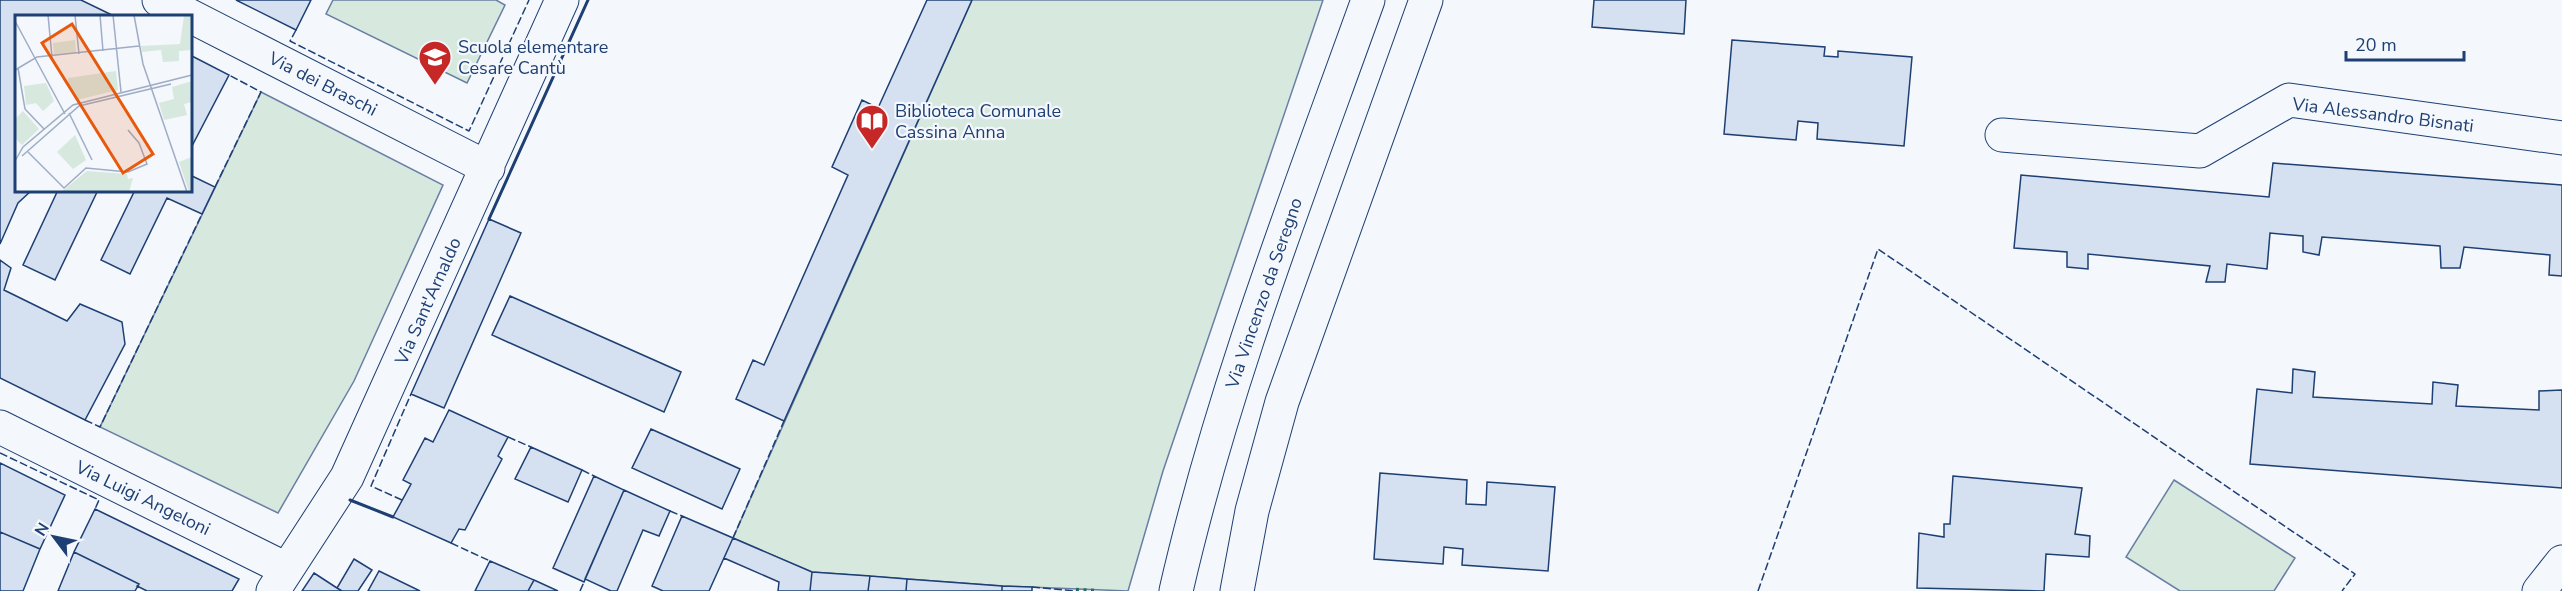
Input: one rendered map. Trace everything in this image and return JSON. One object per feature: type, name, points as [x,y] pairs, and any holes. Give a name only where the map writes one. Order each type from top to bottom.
[{"type":"street","name":"Via dei Braschi","points":[[159,0],[188,15]]},
{"type":"street","name":"Via Sant'Arnaldo","points":[[280,580],[347,477],[562,0]]},
{"type":"street","name":"Via Vincenzo da Seregno","points":[[1176,591],[1200,493],[1238,368],[1368,0]]},
{"type":"street","points":[[1237,591],[1254,502],[1282,402],[1426,0]]},
{"type":"street","name":"Via dei Braschi","points":[[192,17],[488,168]]},
{"type":"street","name":"Via Alessandro Bisnati","points":[[2002,135],[2200,152],[2289,100],[2562,138]]},
{"type":"street","name":"Via Luigi Angeloni","points":[[0,427],[280,580]]},
{"type":"street","points":[[2539,591],[2562,562]]},
{"type":"shaded area","points":[[333,0],[496,0],[505,5],[467,83],[326,14]]},
{"type":"shaded area","points":[[972,0],[1323,0],[1163,471],[1128,591],[1002,586],[812,572],[733,538]]},
{"type":"shaded area","points":[[261,92],[443,185],[354,381],[278,513],[100,427]]},
{"type":"shaded area","points":[[2174,480],[2295,558],[2274,591],[2180,591],[2126,557]]},
{"type":"building","points":[[0,0],[81,0],[112,15],[15,15],[15,192],[30,192],[18,203],[0,244]]},
{"type":"building","points":[[236,0],[311,0],[296,30]]},
{"type":"building","points":[[927,0],[972,0],[784,421],[736,399],[753,360],[764,365],[848,175],[832,167],[862,100],[878,108]]},
{"type":"building","points":[[1594,0],[1686,0],[1684,34],[1592,27]]},
{"type":"building","points":[[1732,40],[1825,47],[1824,56],[1838,57],[1838,51],[1912,57],[1904,146],[1817,139],[1818,123],[1798,121],[1796,140],[1724,134]]},
{"type":"building","points":[[192,56],[229,75],[192,146]]},
{"type":"building","points":[[2273,163],[2562,185],[2562,276],[2549,275],[2550,255],[2464,247],[2460,268],[2441,268],[2440,246],[2322,237],[2319,255],[2303,252],[2303,236],[2270,233],[2267,269],[2227,264],[2225,282],[2206,282],[2210,266],[2088,254],[2088,269],[2067,267],[2067,252],[2014,248],[2021,175],[2269,197]]},
{"type":"building","points":[[192,176],[215,187],[202,214],[167,198],[130,274],[101,260],[134,192],[192,192]]},
{"type":"building","points":[[57,192],[97,192],[55,280],[23,265]]},
{"type":"building","points":[[489,219],[521,233],[444,408],[411,394]]},
{"type":"building","points":[[0,260],[11,268],[4,290],[67,321],[80,304],[122,322],[125,344],[85,420],[0,378]]},
{"type":"building","points":[[510,296],[681,372],[664,412],[492,335]]},
{"type":"building","points":[[2293,369],[2315,372],[2313,397],[2432,404],[2433,382],[2458,385],[2456,406],[2539,410],[2539,391],[2562,390],[2562,488],[2250,464],[2257,389],[2292,393]]},
{"type":"building","points":[[449,410],[508,437],[498,456],[502,459],[465,530],[459,529],[451,543],[393,517],[411,484],[403,480],[425,438],[433,442]]},
{"type":"building","points":[[651,429],[740,469],[722,509],[632,468]]},
{"type":"building","points":[[531,447],[582,470],[568,502],[515,479]]},
{"type":"building","points":[[0,463],[65,495],[40,549],[0,532]]},
{"type":"building","points":[[1380,473],[1467,480],[1466,504],[1486,505],[1487,482],[1555,487],[1548,571],[1462,565],[1463,549],[1444,547],[1443,564],[1374,559]]},
{"type":"building","points":[[594,476],[624,490],[584,582],[553,568]]},
{"type":"building","points":[[1953,476],[2082,488],[2075,534],[2090,536],[2089,557],[2046,554],[2044,591],[1917,588],[1919,533],[1944,537],[1944,524],[1950,524]]},
{"type":"building","points":[[624,490],[670,511],[659,536],[643,530],[617,591],[611,591],[585,579]]},
{"type":"building","points":[[95,509],[239,579],[232,591],[147,591],[137,586],[139,584],[74,552]]},
{"type":"building","points":[[682,516],[733,538],[709,591],[663,591],[652,586]]},
{"type":"building","points":[[0,532],[40,549],[23,591],[0,591]]},
{"type":"building","points":[[733,538],[812,572],[810,591],[778,591],[779,582],[724,558]]},
{"type":"building","points":[[74,552],[139,584],[135,591],[58,591]]},
{"type":"building","points":[[354,559],[372,570],[358,591],[342,591],[337,588]]},
{"type":"building","points":[[490,561],[534,580],[528,591],[475,591]]},
{"type":"building","points":[[379,571],[420,591],[368,591]]},
{"type":"building","points":[[812,572],[870,576],[868,591],[810,591]]},
{"type":"building","points":[[314,573],[337,588],[342,591],[302,591]]},
{"type":"building","points":[[870,576],[907,579],[906,591],[868,591]]},
{"type":"building","points":[[907,579],[1002,586],[1002,591],[906,591]]},
{"type":"building","points":[[534,580],[558,591],[528,591]]},
{"type":"building","points":[[1002,586],[1032,587],[1032,591],[1002,591]]},
{"type":"hedge","points":[[1076,590],[1095,591]]},
{"type":"fence","points":[[296,30],[290,41],[469,131],[529,0]]},
{"type":"fence","points":[[215,187],[261,92],[229,75]]},
{"type":"fence","points":[[85,420],[100,427],[202,214]]},
{"type":"fence","points":[[1758,591],[1878,249],[2355,574],[2342,591]]},
{"type":"fence","points":[[402,500],[371,486],[411,394]]},
{"type":"fence","points":[[733,538],[784,421]]},
{"type":"fence","points":[[508,437],[531,447]]},
{"type":"fence","points":[[0,453],[99,500],[95,509]]},
{"type":"fence","points":[[582,470],[594,476]]},
{"type":"fence","points":[[670,511],[682,516]]},
{"type":"fence","points":[[451,543],[490,561]]},
{"type":"fence","points":[[580,591],[584,582]]},
{"type":"fence","points":[[1032,587],[1077,591]]},
{"type":"wall","points":[[489,219],[588,0]]},
{"type":"wall","points":[[350,500],[393,517]]},
{"type":"place","name":"Scuola elementare Cesare Cantù","points":[[435,86]]},
{"type":"place","name":"Biblioteca Comunale Cassina Anna","points":[[872,150]]}]
